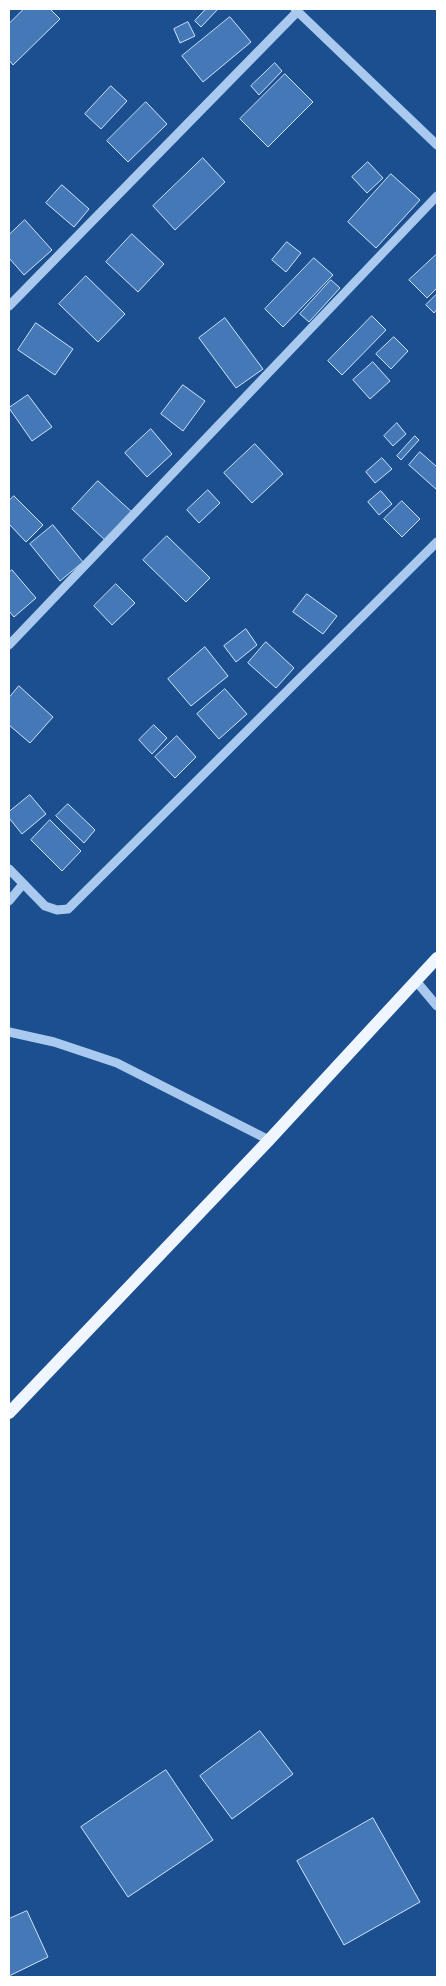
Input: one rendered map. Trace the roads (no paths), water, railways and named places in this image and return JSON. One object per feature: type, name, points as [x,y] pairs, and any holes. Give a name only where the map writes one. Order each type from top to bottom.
[{"type":"main road","points":[[9,1413],[269,1140],[437,958]]},
{"type":"street","points":[[9,306],[297,10],[437,145]]},
{"type":"street","points":[[9,645],[437,196]]},
{"type":"street","points":[[9,869],[45,906],[57,910],[68,909],[437,542]]},
{"type":"street","points":[[9,901],[23,884]]},
{"type":"street","points":[[416,981],[437,1006]]},
{"type":"street","points":[[9,1032],[54,1042],[117,1063],[269,1140]]}]
